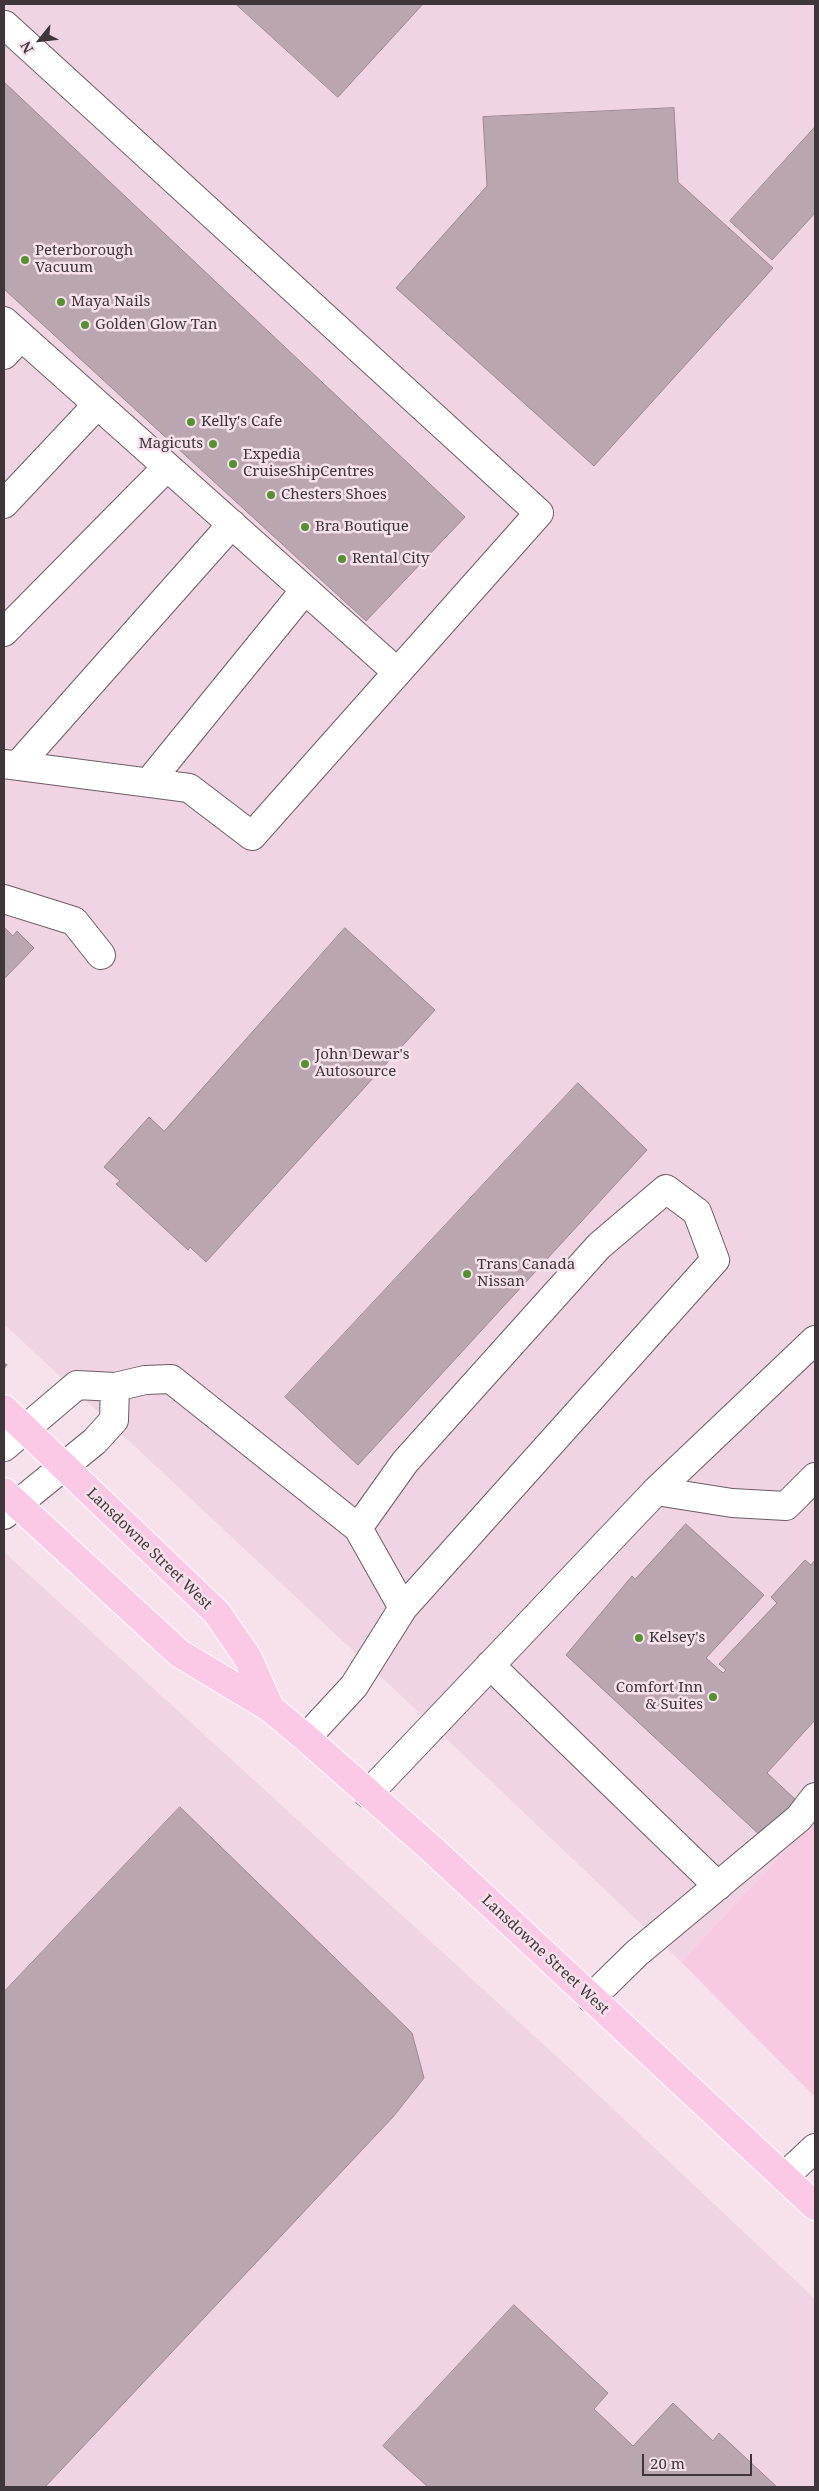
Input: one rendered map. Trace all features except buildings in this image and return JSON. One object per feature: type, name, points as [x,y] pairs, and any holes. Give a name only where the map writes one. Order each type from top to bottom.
[{"type":"main road","name":"Lansdowne Street West","points":[[4,1409],[14,1438],[63,1467],[217,1613],[248,1658],[270,1708]]},
{"type":"main road","name":"Lansdowne Street West","points":[[8,1504],[179,1653],[270,1708],[306,1738],[591,1998],[815,2206]]},
{"type":"lane","points":[[5,25],[539,513],[252,836],[189,788],[11,765]]},
{"type":"lane","points":[[10,338],[98,405],[397,672]]},
{"type":"lane","points":[[4,504],[98,405]]},
{"type":"lane","points":[[4,632],[167,466]]},
{"type":"lane","points":[[11,765],[232,524]]},
{"type":"lane","points":[[149,782],[306,590]]},
{"type":"lane","points":[[4,899],[74,921],[101,955]]},
{"type":"lane","points":[[306,1738],[354,1686],[403,1608],[716,1260],[697,1212],[666,1189],[599,1246],[405,1462],[358,1528]]},
{"type":"lane","points":[[368,1794],[656,1491],[815,1340]]},
{"type":"lane","points":[[14,1438],[77,1385],[115,1387],[145,1380],[171,1379],[358,1528],[403,1608]]},
{"type":"lane","points":[[8,1504],[63,1467],[95,1441],[114,1420],[115,1387]]},
{"type":"lane","points":[[656,1491],[732,1504],[786,1506],[815,1476]]},
{"type":"lane","points":[[490,1665],[718,1886]]},
{"type":"lane","points":[[591,1998],[637,1953],[799,1818],[815,1797]]},
{"type":"lane","points":[[784,2177],[815,2148]]},
{"type":"path","points":[[4,1367],[8,1362]]},
{"type":"shaded area","points":[[4,4],[815,4],[815,1819],[681,1962],[394,1689],[4,1324]]},
{"type":"shaded area","points":[[4,1552],[578,2076],[815,2299],[815,2487],[4,2487]]},
{"type":"shaded area","points":[[815,1819],[815,2097],[681,1962]]},
{"type":"place","name":"Peterborough Vacuum","points":[[25,260]]},
{"type":"place","name":"Maya Nails","points":[[61,302]]},
{"type":"place","name":"Golden Glow Tan","points":[[85,325]]},
{"type":"place","name":"Kelly's Cafe","points":[[191,422]]},
{"type":"place","name":"Magicuts","points":[[213,444]]},
{"type":"place","name":"Expedia CruiseShipCentres","points":[[233,464]]},
{"type":"place","name":"Chesters Shoes","points":[[271,495]]},
{"type":"place","name":"Bra Boutique","points":[[305,527]]},
{"type":"place","name":"Rental City","points":[[342,559]]},
{"type":"place","name":"John Dewar's Autosource","points":[[305,1064]]},
{"type":"place","name":"Trans Canada Nissan","points":[[467,1274]]},
{"type":"place","name":"Kelsey's","points":[[639,1638]]},
{"type":"place","name":"Comfort Inn & Suites","points":[[713,1697]]}]
